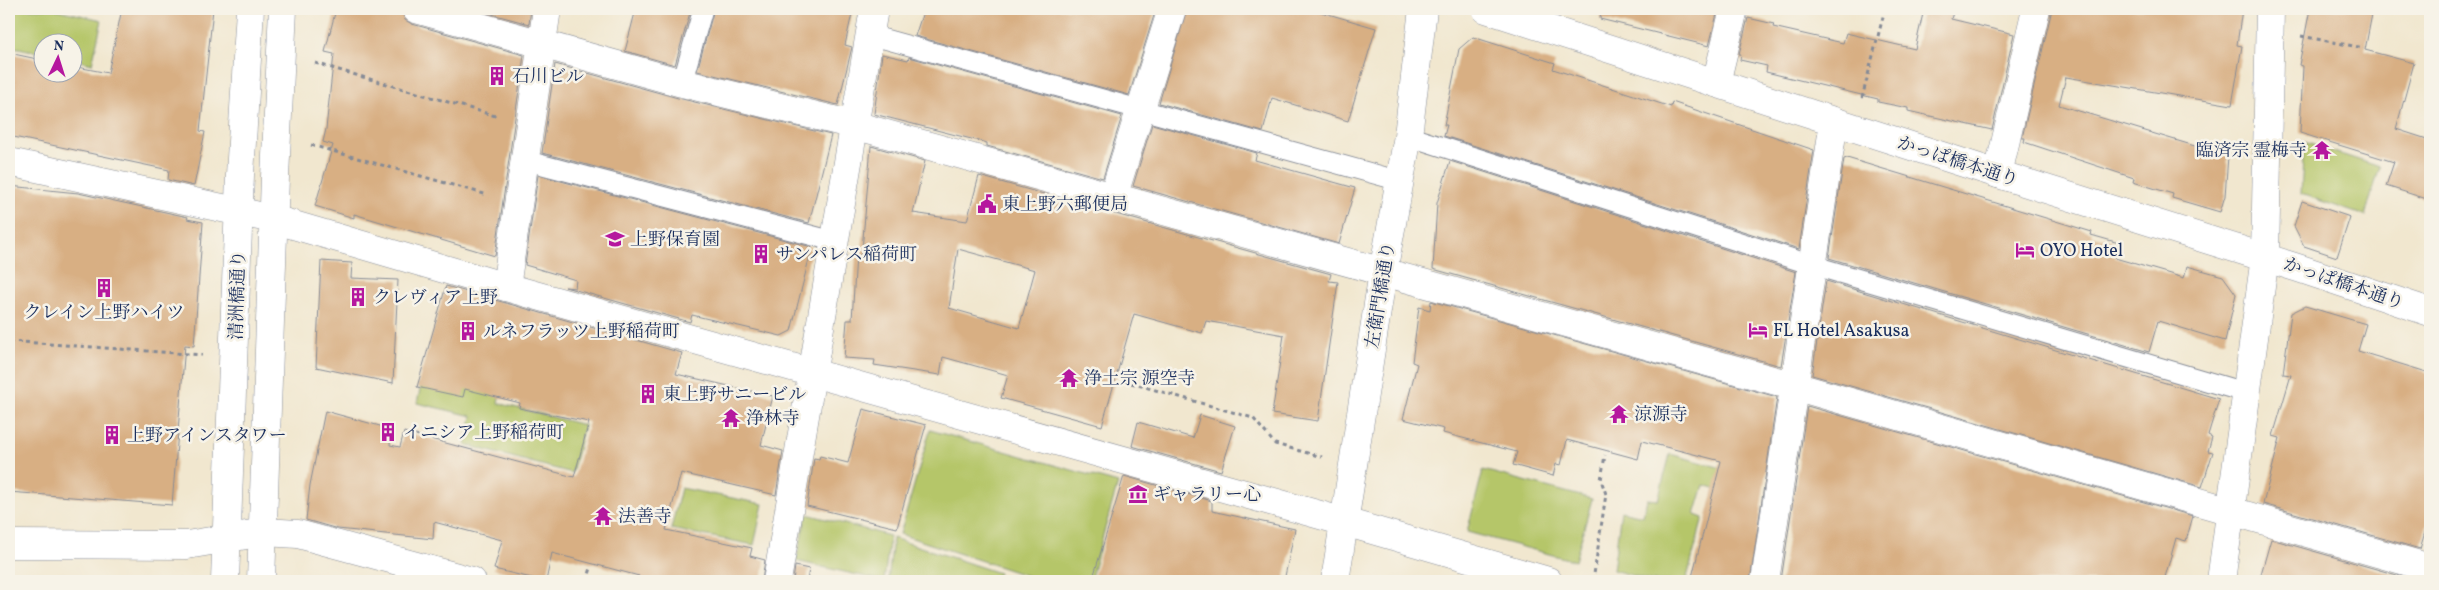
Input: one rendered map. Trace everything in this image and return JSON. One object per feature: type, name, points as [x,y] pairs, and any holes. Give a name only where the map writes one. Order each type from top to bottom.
[{"type":"street","name":"清洲橋通り","points":[[225,581],[240,174],[250,9]]},
{"type":"street","name":"清洲橋通り","points":[[261,581],[283,9]]},
{"type":"street","points":[[506,287],[547,9]]},
{"type":"street","points":[[1113,197],[1172,9]]},
{"type":"street","name":"左衛門橋通り","points":[[1335,581],[1383,272],[1408,136],[1423,9]]},
{"type":"street","name":"かっぱ橋本通り","points":[[1486,9],[1998,174],[2265,257],[2430,312]]},
{"type":"street","points":[[1716,83],[1734,9]]},
{"type":"street","points":[[1998,174],[2036,9]]},
{"type":"street","points":[[2221,581],[2265,257],[2270,9]]},
{"type":"street","points":[[432,11],[541,45],[854,126],[1794,386],[2230,513],[2430,568]]},
{"type":"street","points":[[777,581],[813,374],[833,241],[872,22]]},
{"type":"street","points":[[1765,581],[1834,121]]},
{"type":"street","points":[[9,162],[274,218],[506,287],[1345,522],[1548,581]]},
{"type":"street","points":[[9,544],[188,545],[264,532],[298,534],[472,581]]},
{"type":"lane","points":[[682,83],[703,9]]},
{"type":"lane","points":[[872,22],[1141,110],[1400,181]]},
{"type":"lane","points":[[1408,136],[1812,265],[2247,393]]},
{"type":"lane","points":[[524,160],[833,241]]},
{"type":"path","points":[[1861,105],[1885,9]]},
{"type":"path","points":[[2292,34],[2364,48]]},
{"type":"path","points":[[314,64],[529,125]]},
{"type":"path","points":[[311,145],[518,203]]},
{"type":"path","points":[[9,341],[202,355]]},
{"type":"path","points":[[1131,383],[1253,418],[1275,444],[1323,457]]},
{"type":"path","points":[[1593,581],[1606,494],[1601,480],[1605,455]]},
{"type":"path","points":[[588,581],[591,568]]},
{"type":"green space","points":[[9,9],[54,9],[102,20],[92,64],[82,61],[82,32],[32,32],[32,51],[9,46]]},
{"type":"green space","points":[[2304,142],[2380,167],[2365,216],[2301,194]]},
{"type":"green space","points":[[424,372],[500,393],[498,403],[584,425],[572,473],[466,445],[472,416],[417,403]]},
{"type":"green space","points":[[930,430],[1118,483],[1090,581],[1043,581],[900,534]]},
{"type":"green space","points":[[1670,454],[1733,471],[1728,492],[1704,485],[1695,515],[1703,518],[1686,581],[1653,581],[1613,570],[1621,511],[1643,516],[1647,499],[1658,500]]},
{"type":"green space","points":[[1483,470],[1592,499],[1575,561],[1467,532]]},
{"type":"green space","points":[[681,488],[763,504],[754,545],[671,529]]},
{"type":"green space","points":[[807,514],[890,536],[884,581],[796,561]]},
{"type":"green space","points":[[893,538],[999,573],[996,581],[888,581]]},
{"type":"building","points":[[122,9],[213,9],[200,131],[205,132],[194,186],[168,180],[169,170],[9,136],[9,53],[32,58],[32,82],[82,82],[82,68],[108,73]]},
{"type":"building","points":[[336,9],[401,9],[405,20],[412,24],[524,55],[495,256],[354,214],[354,218],[315,206],[333,145],[323,142],[334,54],[325,52]]},
{"type":"building","points":[[473,9],[531,9],[529,24]]},
{"type":"building","points":[[636,9],[691,9],[675,65],[625,51]]},
{"type":"building","points":[[714,9],[853,9],[845,45],[852,47],[838,105],[697,71]]},
{"type":"building","points":[[924,9],[1156,9],[1129,95],[915,36]]},
{"type":"building","points":[[1187,9],[1311,9],[1376,28],[1348,121],[1272,98],[1263,132],[1159,103]]},
{"type":"building","points":[[1601,9],[1718,10],[1709,46],[1600,19]]},
{"type":"building","points":[[1924,9],[1954,9],[1951,19],[2014,34],[1992,130],[1908,111],[1908,108],[1878,102],[1878,99],[1766,72],[1767,66],[1740,60],[1741,54],[1739,54],[1748,18],[1774,24],[1773,27],[1843,43],[1846,33],[1915,49]]},
{"type":"building","points":[[2052,9],[2242,9],[2237,45],[2242,46],[2232,105],[2066,77],[2059,105],[2228,156],[2225,196],[2220,212],[2172,198],[2173,194],[2133,182],[2134,178],[2024,142],[2025,138],[2022,138]]},
{"type":"building","points":[[2310,9],[2373,9],[2365,50],[2414,63],[2396,129],[2430,140],[2430,200],[2386,186],[2394,162],[2300,133],[2303,66],[2299,65]]},
{"type":"building","points":[[1473,37],[1555,63],[1553,69],[1671,107],[1672,102],[1814,150],[1799,249],[1444,136],[1447,125],[1444,125],[1459,49]]},
{"type":"building","points":[[882,54],[908,60],[909,57],[1122,116],[1103,178],[987,146],[987,143],[874,114]]},
{"type":"building","points":[[555,64],[678,98],[831,135],[809,223],[542,153]]},
{"type":"building","points":[[1152,124],[1257,153],[1255,160],[1355,188],[1339,244],[1133,186]]},
{"type":"building","points":[[871,146],[925,161],[913,213],[967,221],[979,176],[1331,274],[1329,281],[1338,282],[1318,421],[1272,414],[1284,335],[1206,321],[1202,333],[1134,314],[1102,426],[1001,398],[1008,375],[943,357],[940,375],[874,365],[875,360],[844,358],[847,320],[852,320],[856,255],[860,256]],"holes":[[[958,249],[1035,270],[1019,328],[949,308]]]},
{"type":"building","points":[[1847,158],[2092,232],[2091,235],[2119,243],[2115,258],[2184,278],[2187,266],[2223,276],[2236,294],[2225,341],[2158,321],[2149,352],[1829,258],[1844,159]]},
{"type":"building","points":[[1450,161],[1796,272],[1781,366],[1433,269],[1437,203]]},
{"type":"building","points":[[538,175],[812,247],[791,331],[781,336],[692,315],[690,322],[565,287],[575,288],[576,280],[525,265]]},
{"type":"building","points":[[9,186],[78,193],[203,222],[194,346],[185,345],[172,505],[9,492]]},
{"type":"building","points":[[2302,201],[2350,217],[2337,257],[2304,246],[2294,226]]},
{"type":"building","name":"クレヴィア上野","points":[[321,261],[352,263],[351,278],[398,280],[393,383],[316,367]]},
{"type":"building","points":[[1826,281],[2219,399],[2208,435],[2212,437],[2208,451],[2213,452],[2202,487],[1812,375]]},
{"type":"building","points":[[446,286],[682,353],[676,374],[773,396],[761,445],[783,451],[776,495],[681,473],[666,530],[752,548],[750,556],[765,560],[762,581],[638,581],[639,576],[552,553],[546,581],[544,581],[494,569],[502,540],[434,522],[433,539],[338,529],[306,520],[310,485],[325,411],[391,429],[390,445],[400,447],[404,432],[574,477],[589,422],[519,408],[520,403],[465,389],[463,397],[417,387]]},
{"type":"building","points":[[1431,301],[1777,397],[1750,581],[1691,581],[1721,461],[1642,441],[1638,459],[1567,440],[1561,465],[1556,464],[1553,476],[1513,465],[1517,452],[1443,433],[1444,429],[1403,419],[1417,364],[1412,362],[1419,307],[1430,310]]},
{"type":"building","points":[[2305,306],[2366,324],[2358,351],[2430,373],[2430,515],[2420,549],[2263,504],[2280,438],[2273,436],[2291,375],[2283,374],[2291,313]]},
{"type":"building","points":[[1807,406],[2193,516],[2186,541],[2176,538],[2164,581],[1781,581]]},
{"type":"building","points":[[863,409],[926,425],[897,528],[807,506],[814,458],[819,459],[820,456],[848,463]]},
{"type":"building","points":[[1200,415],[1235,426],[1221,471],[1132,446],[1138,422],[1193,438]]},
{"type":"building","points":[[1124,476],[1212,501],[1212,511],[1295,529],[1284,581],[1092,581]]},
{"type":"building","points":[[2271,539],[2411,579],[2410,581],[2259,581]]},
{"type":"building","points":[[795,566],[809,569],[807,581],[793,581]]},
{"type":"place","name":"石川ビル","points":[[497,76]]},
{"type":"place","name":"臨済宗 霊梅寺","points":[[2322,150]]},
{"type":"place","name":"東上野六郵便局","points":[[987,204]]},
{"type":"place","name":"上野保育園","points":[[615,239]]},
{"type":"place","name":"OYO Hotel","points":[[2025,250]]},
{"type":"place","name":"サンパレス稲荷町","points":[[761,254]]},
{"type":"place","name":"クレイン上野ハイツ","points":[[104,288]]},
{"type":"place","name":"クレヴィア上野","points":[[358,297]]},
{"type":"place","name":"FL Hotel Asakusa","points":[[1758,330]]},
{"type":"place","name":"ルネフラッツ上野稲荷町","points":[[468,331]]},
{"type":"place","name":"浄土宗 源空寺","points":[[1069,378]]},
{"type":"place","name":"東上野サニービル","points":[[648,394]]},
{"type":"place","name":"涼源寺","points":[[1619,414]]},
{"type":"place","name":"浄林寺","points":[[731,418]]},
{"type":"place","name":"イニシア上野稲荷町","points":[[388,432]]},
{"type":"place","name":"上野アインスタワー","points":[[112,435]]},
{"type":"place","name":"ギャラリー心","points":[[1138,494]]},
{"type":"place","name":"法善寺","points":[[603,516]]}]
